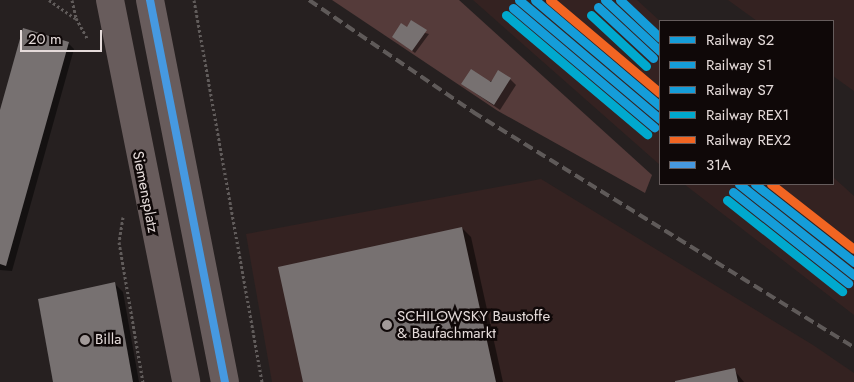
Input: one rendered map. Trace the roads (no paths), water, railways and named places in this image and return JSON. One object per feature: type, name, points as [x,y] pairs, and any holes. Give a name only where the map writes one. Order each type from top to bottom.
[{"type":"main road","name":"Siemensplatz","points":[[110,0],[186,382]]},
{"type":"main road","points":[[150,0],[225,382]]},
{"type":"railway","points":[[309,0],[473,112],[854,347]]},
{"type":"rail line","name":"S2","points":[[519,0],[659,118]]},
{"type":"rail line","name":"S7","points":[[535,0],[659,105]]},
{"type":"rail line","name":"REX2","points":[[550,0],[659,92]]},
{"type":"rail line","name":"S2","points":[[605,0],[659,50]]},
{"type":"rail line","name":"S7","points":[[620,0],[659,37]]},
{"type":"rail line","name":"S1","points":[[598,7],[653,58]]},
{"type":"rail line","name":"S1","points":[[513,8],[654,127]]},
{"type":"rail line","name":"REX1","points":[[506,15],[647,134]]},
{"type":"rail line","name":"REX1","points":[[591,15],[646,66]]},
{"type":"rail line","name":"S2","points":[[740,185],[854,275]]},
{"type":"rail line","name":"S7","points":[[756,185],[854,262]]},
{"type":"rail line","name":"REX2","points":[[772,185],[854,249]]},
{"type":"rail line","name":"S1","points":[[733,192],[848,283]]},
{"type":"rail line","name":"REX1","points":[[727,200],[842,291]]},
{"type":"place","name":"SCHILOWSKY Baustoffe & Baufachmarkt","points":[[387,325]]},
{"type":"place","name":"Billa","points":[[85,340]]}]
